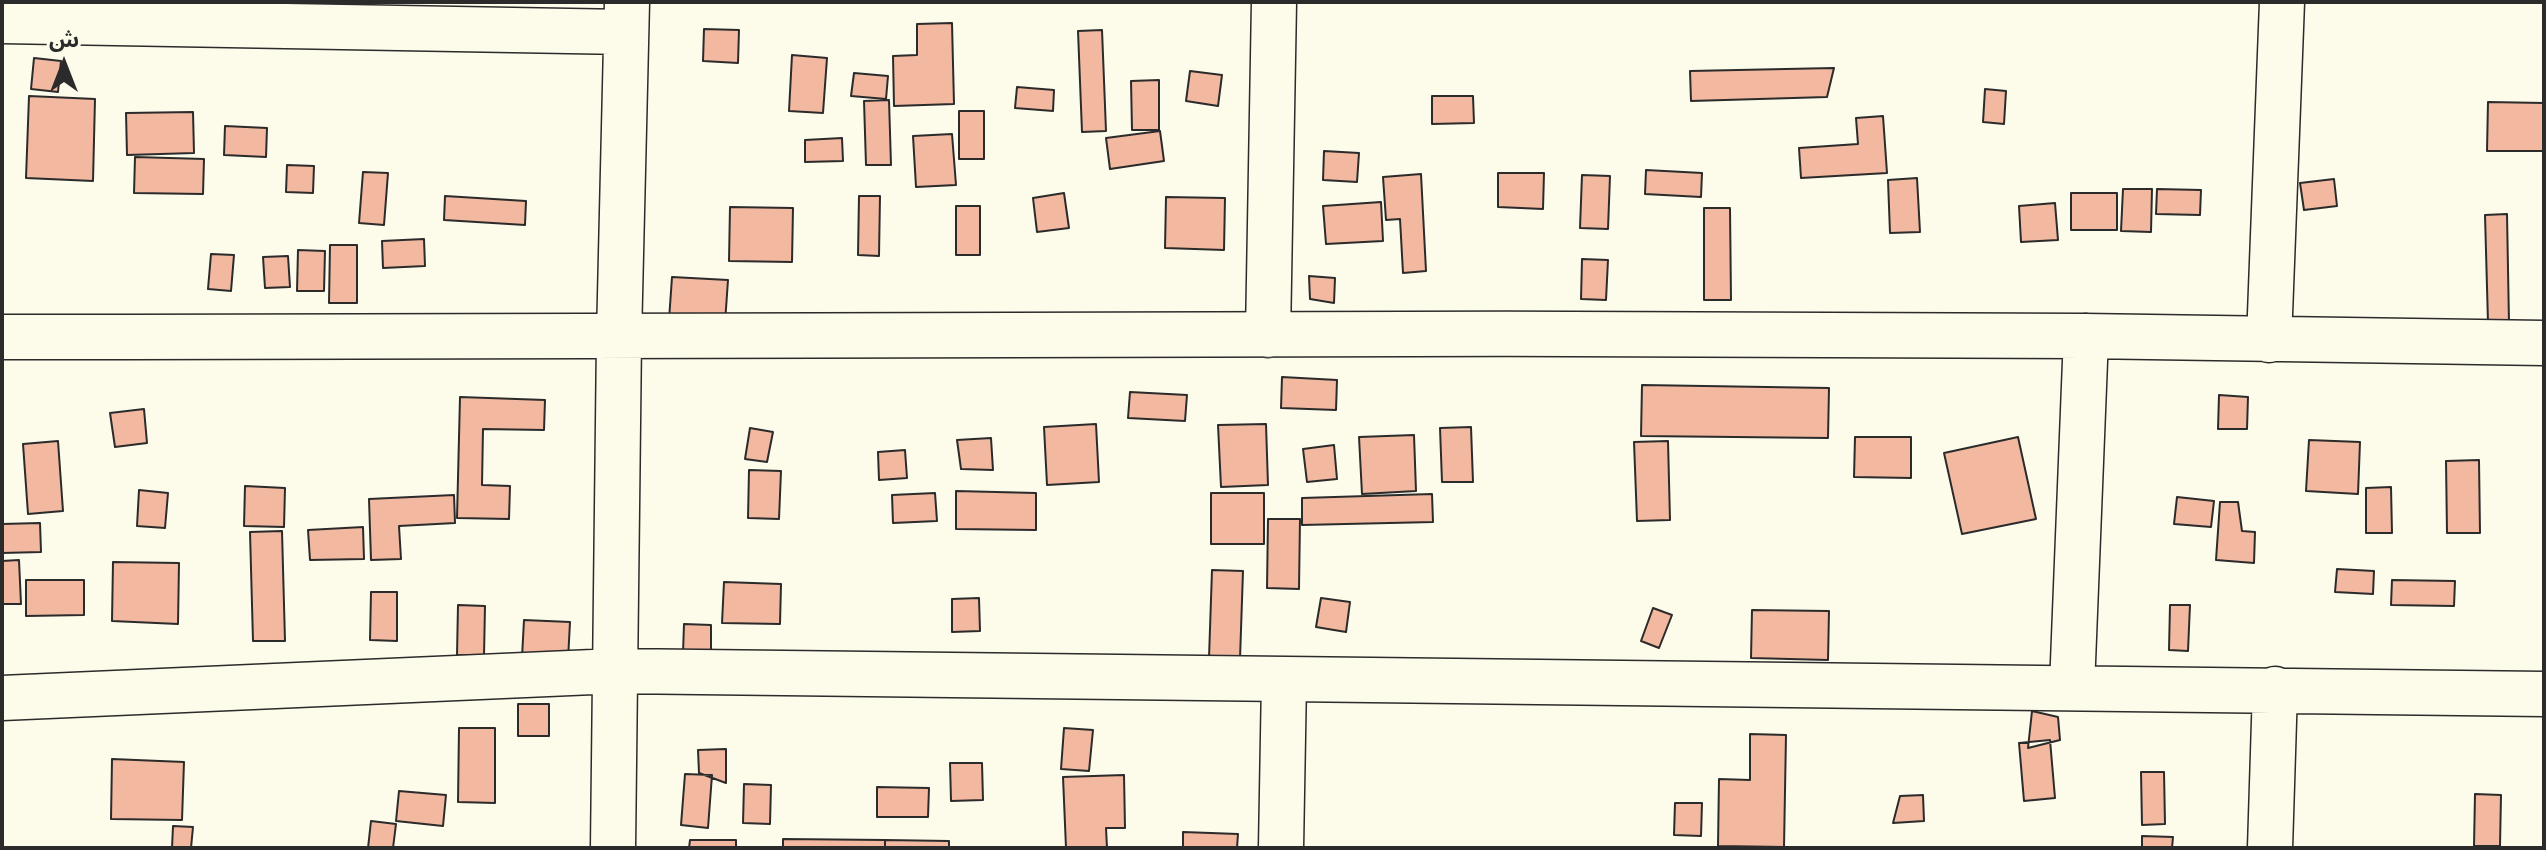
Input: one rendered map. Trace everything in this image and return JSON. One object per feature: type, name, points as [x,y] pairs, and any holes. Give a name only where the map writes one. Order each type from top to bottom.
[{"type":"street","points":[[1268,335],[1274,2]]},
{"type":"street","points":[[2269,340],[2282,2]]},
{"type":"street","points":[[2,21],[626,17],[613,848]]},
{"type":"street","points":[[2072,687],[2086,336]]},
{"type":"street","points":[[2,337],[2086,336],[2544,343]]},
{"type":"street","points":[[2,698],[616,671],[2544,694]]},
{"type":"street","points":[[1281,848],[1284,680]]},
{"type":"street","points":[[2270,848],[2275,689]]},
{"type":"building","points":[[952,23],[954,104],[894,106],[893,56],[917,55],[917,24]]},
{"type":"building","points":[[704,29],[739,30],[738,63],[703,61]]},
{"type":"building","points":[[1102,30],[1106,131],[1082,132],[1078,31]]},
{"type":"building","points":[[792,55],[827,58],[823,113],[789,111]]},
{"type":"building","points":[[34,58],[61,61],[58,92],[31,89]]},
{"type":"building","points":[[1834,68],[1827,97],[1691,101],[1690,71]]},
{"type":"building","points":[[1190,71],[1222,75],[1218,106],[1186,101]]},
{"type":"building","points":[[854,73],[888,76],[886,99],[851,96]]},
{"type":"building","points":[[1159,80],[1159,130],[1132,130],[1131,81]]},
{"type":"building","points":[[1017,87],[1054,90],[1053,111],[1015,108]]},
{"type":"building","points":[[1985,89],[2006,91],[2004,124],[1983,122]]},
{"type":"building","points":[[29,96],[95,99],[93,181],[26,178]]},
{"type":"building","points":[[1432,96],[1473,96],[1474,123],[1432,124]]},
{"type":"building","points":[[889,100],[891,165],[866,165],[864,101]]},
{"type":"building","points":[[2488,102],[2544,103],[2544,151],[2487,151]]},
{"type":"building","points":[[959,111],[984,111],[984,159],[959,159]]},
{"type":"building","points":[[193,112],[194,153],[127,155],[126,113]]},
{"type":"building","points":[[1883,116],[1887,173],[1801,178],[1799,148],[1858,144],[1856,118]]},
{"type":"building","points":[[225,126],[267,128],[266,157],[224,155]]},
{"type":"building","points":[[1160,131],[1164,161],[1110,169],[1106,138]]},
{"type":"building","points":[[952,134],[956,185],[916,187],[913,136]]},
{"type":"building","points":[[842,138],[843,161],[805,162],[805,140]]},
{"type":"building","points":[[1324,151],[1359,153],[1357,182],[1323,180]]},
{"type":"building","points":[[135,157],[204,159],[203,194],[134,193]]},
{"type":"building","points":[[287,165],[314,166],[313,193],[286,192]]},
{"type":"building","points":[[1646,170],[1702,173],[1701,197],[1645,194]]},
{"type":"building","points":[[363,172],[388,173],[384,225],[359,223]]},
{"type":"building","points":[[1498,173],[1544,173],[1543,209],[1498,207]]},
{"type":"building","points":[[1421,174],[1426,271],[1403,273],[1400,219],[1386,220],[1383,177]]},
{"type":"building","points":[[1582,175],[1610,176],[1608,229],[1580,228]]},
{"type":"building","points":[[1917,178],[1920,232],[1890,233],[1888,180]]},
{"type":"building","points":[[2334,179],[2337,206],[2304,210],[2300,183]]},
{"type":"building","points":[[2123,189],[2152,189],[2151,232],[2121,231]]},
{"type":"building","points":[[2157,189],[2201,190],[2200,215],[2156,214]]},
{"type":"building","points":[[1064,193],[1069,228],[1037,232],[1033,198]]},
{"type":"building","points":[[2071,193],[2117,193],[2117,230],[2071,230]]},
{"type":"building","points":[[445,196],[526,201],[525,225],[444,220]]},
{"type":"building","points":[[859,196],[880,196],[879,256],[858,255]]},
{"type":"building","points":[[1166,197],[1225,198],[1224,250],[1165,248]]},
{"type":"building","points":[[1381,202],[1383,241],[1326,244],[1323,206]]},
{"type":"building","points":[[2055,203],[2058,240],[2021,242],[2019,206]]},
{"type":"building","points":[[956,206],[980,206],[980,255],[956,255]]},
{"type":"building","points":[[730,207],[793,208],[792,262],[729,261]]},
{"type":"building","points":[[1704,208],[1730,208],[1731,300],[1704,300]]},
{"type":"building","points":[[2507,214],[2509,323],[2488,323],[2485,215]]},
{"type":"building","points":[[424,239],[425,266],[383,268],[382,241]]},
{"type":"building","points":[[330,245],[357,245],[357,303],[329,303]]},
{"type":"building","points":[[298,250],[325,251],[324,291],[297,291]]},
{"type":"building","points":[[211,254],[234,255],[231,291],[208,289]]},
{"type":"building","points":[[288,256],[290,287],[265,288],[263,257]]},
{"type":"building","points":[[1582,259],[1608,260],[1606,300],[1581,299]]},
{"type":"building","points":[[1309,276],[1335,278],[1334,303],[1310,299]]},
{"type":"building","points":[[672,277],[728,280],[725,323],[669,320]]},
{"type":"building","points":[[1282,377],[1337,380],[1336,410],[1281,408]]},
{"type":"building","points":[[1642,385],[1829,388],[1828,438],[1641,436]]},
{"type":"building","points":[[1130,392],[1187,395],[1185,421],[1128,418]]},
{"type":"building","points":[[2219,395],[2248,397],[2247,429],[2218,429]]},
{"type":"building","points":[[460,397],[545,400],[544,430],[483,429],[482,485],[510,486],[509,519],[457,518]]},
{"type":"building","points":[[144,409],[147,443],[115,447],[110,413]]},
{"type":"building","points":[[1096,424],[1099,482],[1047,485],[1044,427]]},
{"type":"building","points":[[1266,424],[1268,485],[1221,487],[1218,425]]},
{"type":"building","points":[[1471,427],[1473,482],[1442,482],[1440,428]]},
{"type":"building","points":[[750,428],[773,432],[767,462],[745,459]]},
{"type":"building","points":[[1414,435],[1416,491],[1362,494],[1359,437]]},
{"type":"building","points":[[1855,437],[1911,437],[1911,478],[1854,477]]},
{"type":"building","points":[[2018,437],[2036,519],[1962,534],[1944,453]]},
{"type":"building","points":[[991,438],[993,470],[961,469],[957,440]]},
{"type":"building","points":[[2309,440],[2360,442],[2358,494],[2306,491]]},
{"type":"building","points":[[58,441],[63,511],[28,514],[23,444]]},
{"type":"building","points":[[1668,441],[1670,520],[1637,521],[1634,442]]},
{"type":"building","points":[[1334,445],[1337,479],[1307,482],[1303,449]]},
{"type":"building","points":[[905,450],[907,478],[879,480],[878,452]]},
{"type":"building","points":[[2479,460],[2480,533],[2447,533],[2446,461]]},
{"type":"building","points":[[749,470],[781,471],[779,519],[748,518]]},
{"type":"building","points":[[245,486],[285,488],[284,527],[244,526]]},
{"type":"building","points":[[2391,487],[2392,533],[2366,533],[2366,488]]},
{"type":"building","points":[[139,490],[168,493],[165,528],[137,526]]},
{"type":"building","points":[[956,491],[1036,493],[1036,530],[956,529]]},
{"type":"building","points":[[935,493],[937,521],[893,523],[892,495]]},
{"type":"building","points":[[1211,493],[1264,493],[1264,544],[1211,544]]},
{"type":"building","points":[[1432,494],[1433,522],[1302,525],[1302,498]]},
{"type":"building","points":[[454,495],[455,523],[399,526],[401,559],[371,560],[369,499]]},
{"type":"building","points":[[2177,497],[2214,501],[2211,527],[2174,524]]},
{"type":"building","points":[[2220,502],[2238,502],[2242,531],[2255,532],[2254,563],[2216,560]]},
{"type":"building","points":[[1268,519],[1300,519],[1299,589],[1267,588]]},
{"type":"building","points":[[40,523],[41,552],[2,553],[2,524]]},
{"type":"building","points":[[363,527],[364,559],[310,560],[308,530]]},
{"type":"building","points":[[282,531],[285,641],[253,641],[250,532]]},
{"type":"building","points":[[19,560],[21,604],[2,604],[2,561]]},
{"type":"building","points":[[113,562],[179,563],[178,624],[112,621]]},
{"type":"building","points":[[2337,569],[2374,571],[2373,594],[2335,592]]},
{"type":"building","points":[[1212,570],[1243,571],[1240,659],[1209,658]]},
{"type":"building","points":[[26,580],[84,580],[84,615],[26,616]]},
{"type":"building","points":[[2392,580],[2455,581],[2454,606],[2391,605]]},
{"type":"building","points":[[724,582],[781,584],[780,624],[722,623]]},
{"type":"building","points":[[371,592],[397,592],[397,641],[370,640]]},
{"type":"building","points":[[979,598],[980,631],[952,632],[952,599]]},
{"type":"building","points":[[1321,598],[1350,602],[1346,632],[1316,627]]},
{"type":"building","points":[[458,605],[485,606],[484,656],[457,655]]},
{"type":"building","points":[[2170,605],[2190,605],[2188,651],[2169,650]]},
{"type":"building","points":[[1653,608],[1672,615],[1659,648],[1641,641]]},
{"type":"building","points":[[1752,610],[1829,611],[1828,660],[1751,658]]},
{"type":"building","points":[[524,620],[570,622],[568,660],[522,657]]},
{"type":"building","points":[[684,624],[711,625],[711,654],[683,653]]},
{"type":"building","points":[[518,704],[549,704],[549,736],[518,736]]},
{"type":"building","points":[[2032,711],[2058,717],[2060,740],[2028,748]]},
{"type":"building","points":[[459,728],[495,728],[495,803],[458,802]]},
{"type":"building","points":[[1064,728],[1093,730],[1089,771],[1061,769]]},
{"type":"building","points":[[1750,734],[1786,735],[1784,847],[1718,846],[1719,779],[1750,780]]},
{"type":"building","points":[[2050,740],[2055,798],[2024,801],[2019,743]]},
{"type":"building","points":[[726,749],[726,783],[699,773],[698,750]]},
{"type":"building","points":[[112,759],[184,762],[182,820],[111,819]]},
{"type":"building","points":[[950,763],[982,763],[983,800],[951,801]]},
{"type":"building","points":[[2141,772],[2164,772],[2165,824],[2142,825]]},
{"type":"building","points":[[685,774],[712,775],[708,828],[681,825]]},
{"type":"building","points":[[1124,775],[1125,828],[1106,828],[1107,848],[1066,848],[1063,777]]},
{"type":"building","points":[[744,784],[771,785],[770,824],[743,823]]},
{"type":"building","points":[[877,787],[929,788],[928,817],[877,817]]},
{"type":"building","points":[[399,791],[446,795],[443,826],[396,821]]},
{"type":"building","points":[[2475,794],[2501,795],[2500,846],[2474,846]]},
{"type":"building","points":[[1923,795],[1924,821],[1893,823],[1900,796]]},
{"type":"building","points":[[1675,803],[1702,803],[1701,836],[1674,835]]},
{"type":"building","points":[[371,821],[396,824],[393,848],[368,848]]},
{"type":"building","points":[[173,826],[193,827],[191,848],[172,848]]},
{"type":"building","points":[[1183,832],[1238,834],[1237,848],[1183,848]]},
{"type":"building","points":[[2142,836],[2173,837],[2172,848],[2142,848]]},
{"type":"building","points":[[783,839],[885,840],[885,848],[783,848]]},
{"type":"building","points":[[690,840],[736,840],[736,848],[689,848]]},
{"type":"building","points":[[885,840],[949,841],[949,848],[885,848]]}]
